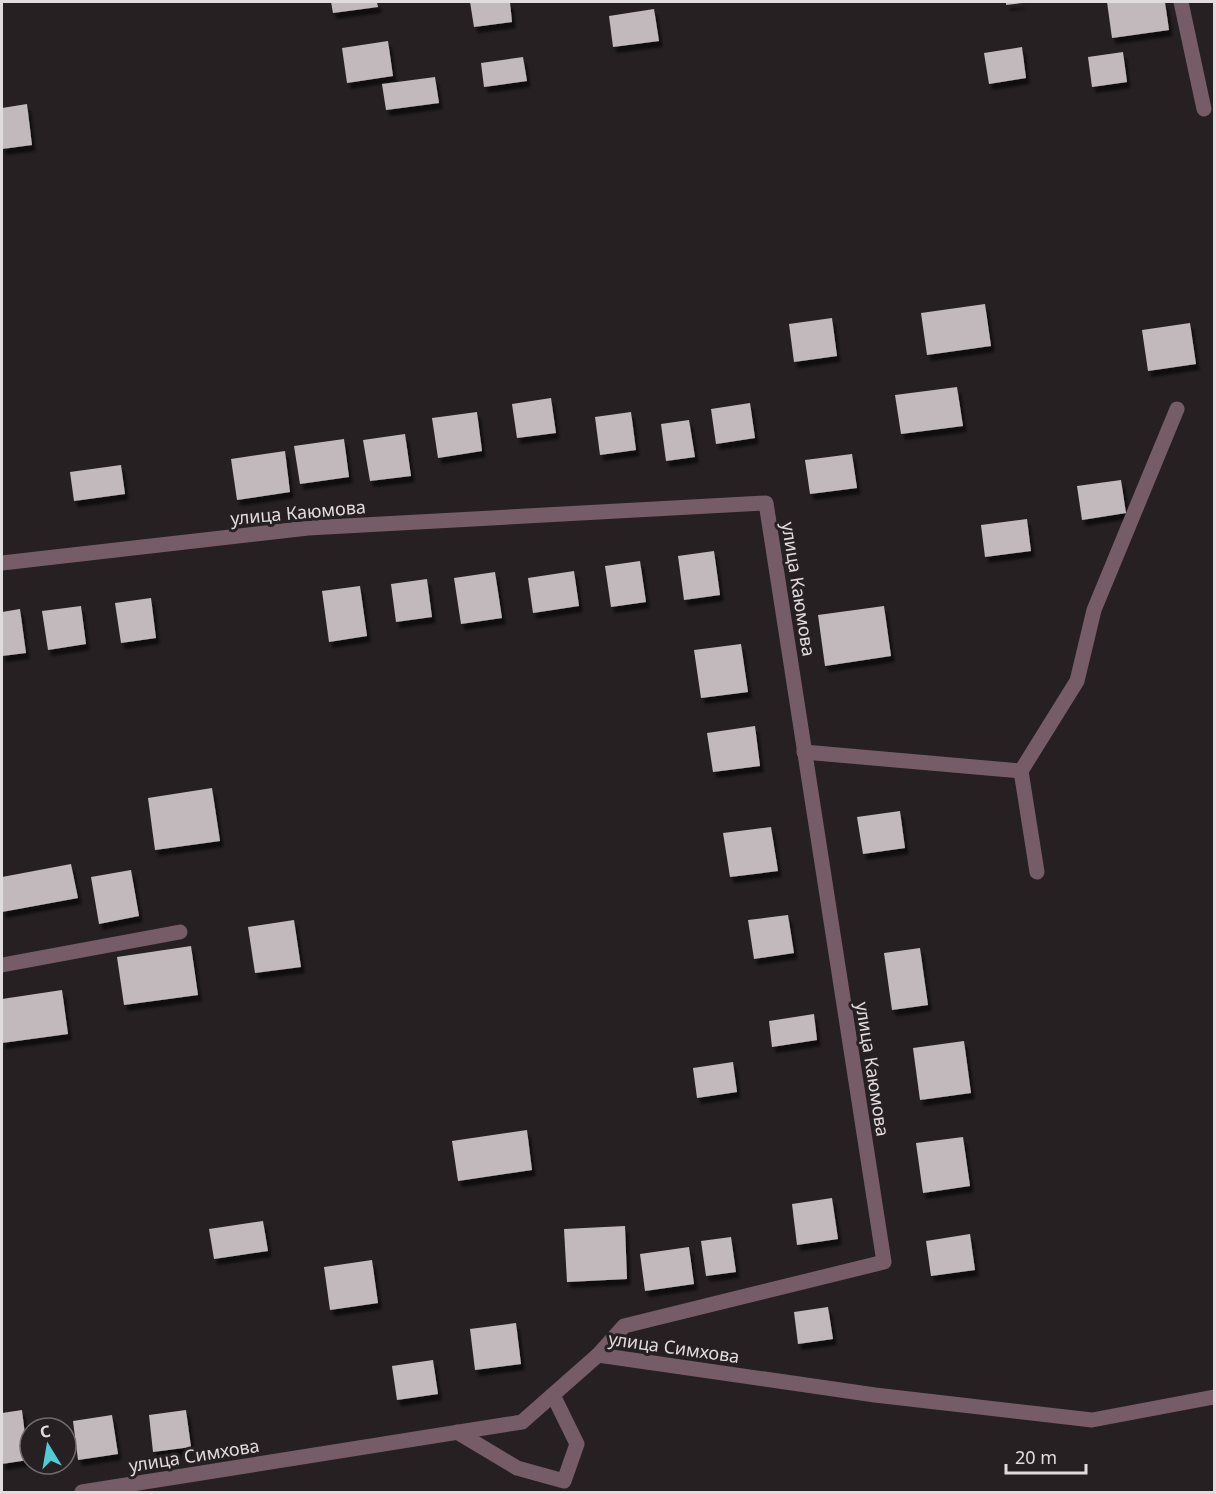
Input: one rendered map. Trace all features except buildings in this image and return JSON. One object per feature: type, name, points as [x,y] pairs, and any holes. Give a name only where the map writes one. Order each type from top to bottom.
[{"type":"street","points":[[1181,2],[1204,108]]},
{"type":"street","points":[[1037,872],[1021,771],[1077,681],[1094,610],[1178,409]]},
{"type":"street","name":"улица Каюмова","points":[[2,563],[308,528],[766,503],[884,1262],[624,1326],[598,1356]]},
{"type":"street","points":[[804,752],[1021,771]]},
{"type":"street","points":[[2,965],[180,932]]},
{"type":"street","name":"улица Симхова","points":[[82,1492],[522,1422],[598,1356],[875,1395],[1092,1420],[1215,1397]]},
{"type":"street","points":[[457,1432],[517,1468],[564,1481],[577,1444],[553,1395]]}]
